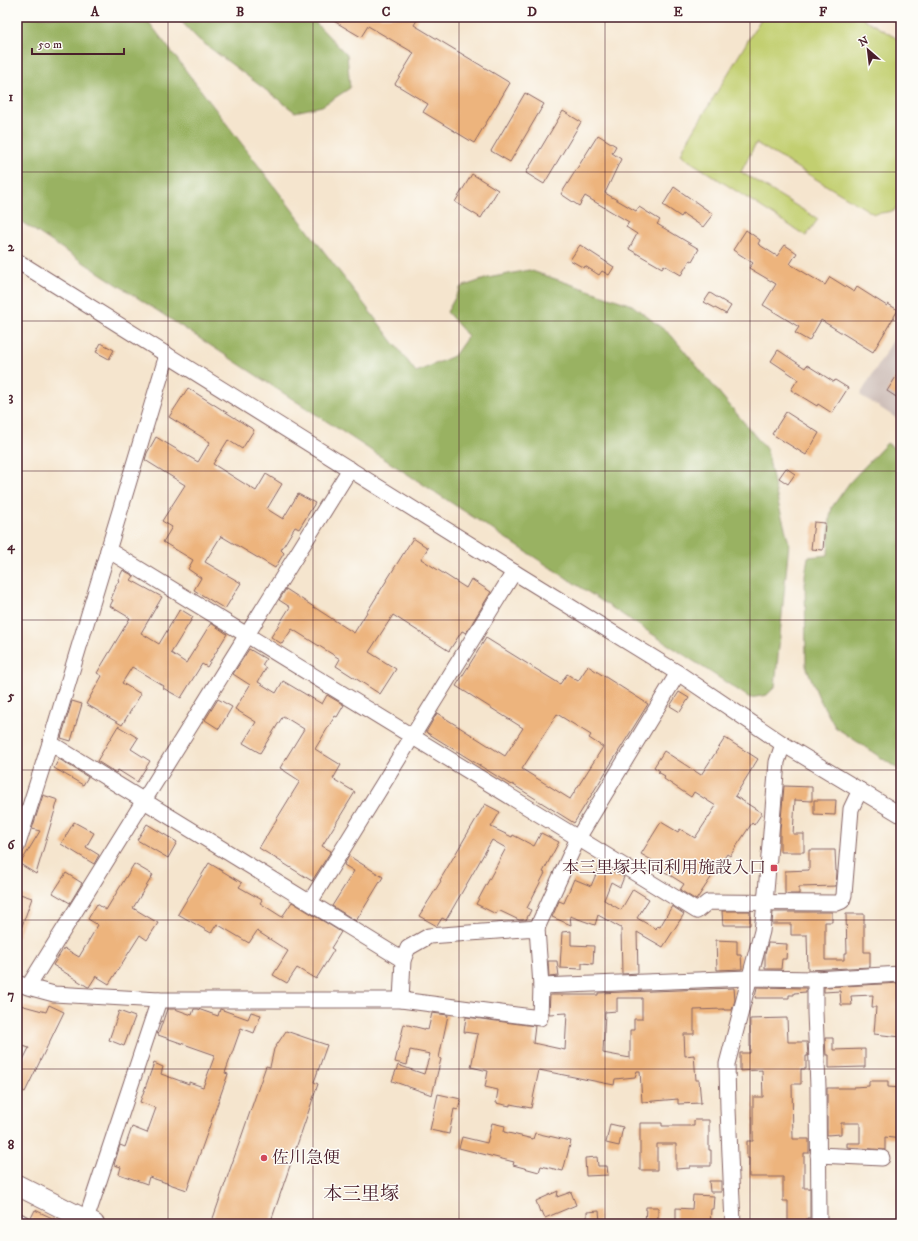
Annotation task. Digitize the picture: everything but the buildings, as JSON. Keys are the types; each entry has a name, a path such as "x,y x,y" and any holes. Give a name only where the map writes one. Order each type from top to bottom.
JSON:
{"main road":[{"path":"17,1185 90,1222"}],"street":[{"path":"17,261 678,673 782,744 901,815"},
{"path":"17,847 50,743 167,355"},
{"path":"350,469 144,801 23,985 54,994 159,1000 401,1000 540,1018 541,986 537,928 578,838 678,673"},
{"path":"108,550 697,911 708,902 837,903 842,901 844,895 851,809 860,790"},
{"path":"310,902 514,572"},
{"path":"50,743 403,960"},
{"path":"733,1224 727,1064 749,978 761,939 766,903 777,762 782,744"},
{"path":"401,1000 403,960 408,948 429,936 537,928"},
{"path":"541,986 749,978 815,979 901,974"},
{"path":"815,979 819,1224"},
{"path":"90,1222 159,1000"},
{"path":"818,1156 882,1158"},
{"path":"17,1220 24,1224"}],"shaded area":[{"path":"901,327 901,421 860,395"}],"green space":[{"path":"17,17 145,17 416,372 454,356 468,336 447,312 461,287 488,278 529,270 632,305 671,335 767,450 778,502 789,543 775,687 767,695 750,698 17,219"},
{"path":"177,17 310,17 347,55 350,88 322,106 295,112 198,39"},
{"path":"762,17 861,17 901,41 901,199 894,211 874,214 756,143 741,172 818,219 806,236 681,154"},
{"path":"887,443 901,453 901,771 835,727 819,698 806,666 805,575 808,557 828,555 832,507 850,482"}],"place":[{"name":"本三里塚共同利用施設入口","path":"774,868"},
{"name":"佐川急便","path":"264,1158"}],"district":[{"name":"本三里塚","path":"361,1194"}]}
